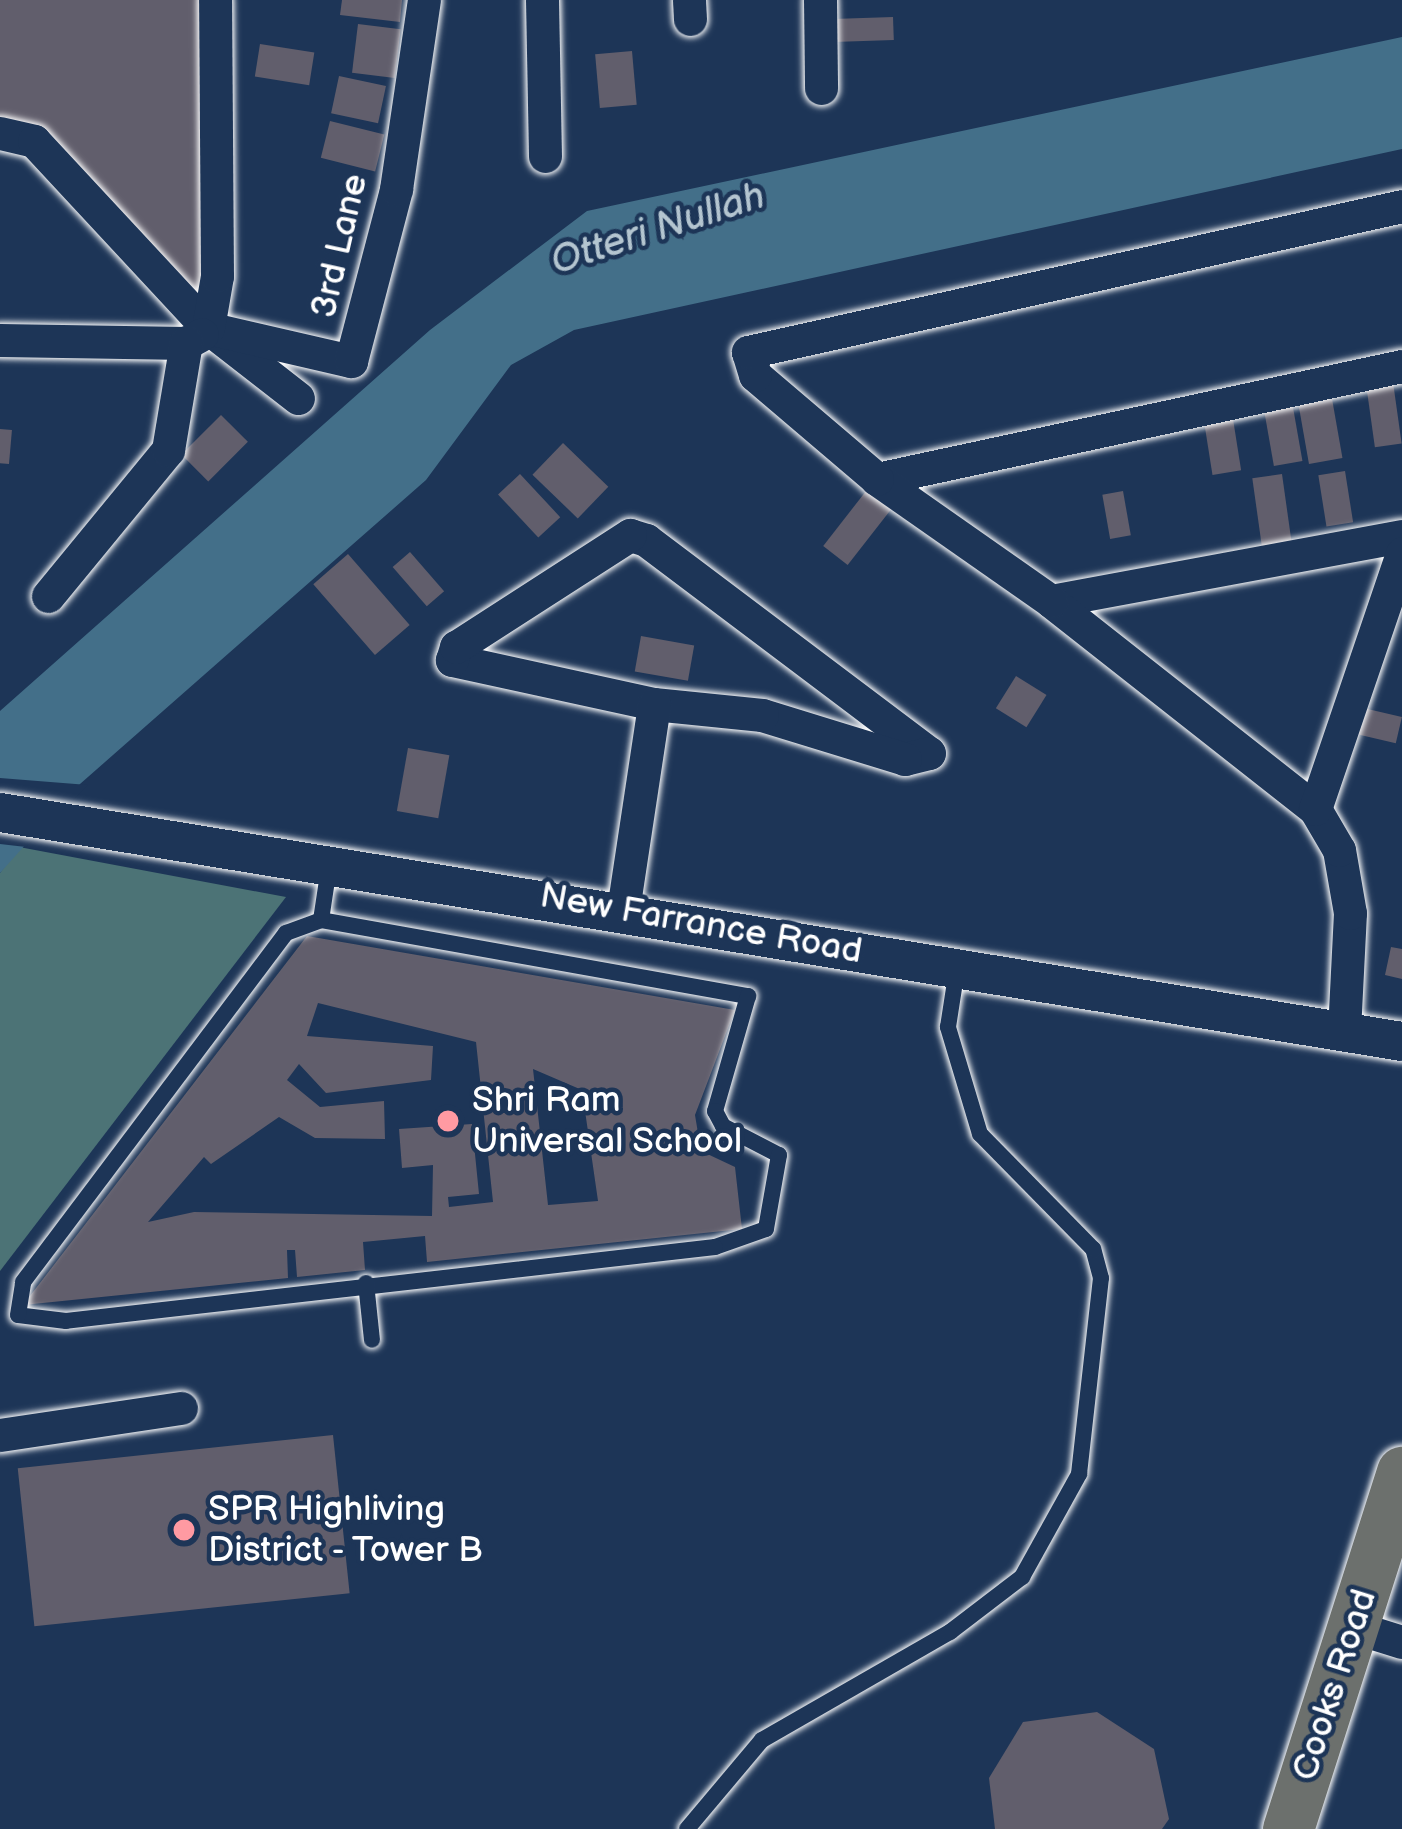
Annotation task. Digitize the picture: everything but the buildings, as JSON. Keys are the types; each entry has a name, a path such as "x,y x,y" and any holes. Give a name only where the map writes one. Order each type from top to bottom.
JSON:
{"main road":[{"name":"Cooks Road","path":"1288,1829 1378,1634 1398,1498"}],"street":[{"path":"48,596 168,450 217,276 215,0"},
{"name":"3rd Lane","path":"197,336 351,361 392,209 424,0"},
{"path":"542,0 545,156"},
{"path":"820,0 821,88"},
{"path":"0,133 34,141 197,336 298,398"},
{"path":"1344,1031 1350,913 1339,850 1315,809 1052,601 877,478 755,375 748,352 756,344 1402,206"},
{"path":"0,340 197,336"},
{"path":"877,478 1402,366"},
{"path":"630,536 929,749 905,759 762,715 654,704 458,667 452,654 630,536"},
{"path":"1052,601 1402,536"},
{"path":"1315,809 1402,553"},
{"path":"623,910 654,704"},
{"name":"New Farrance Road","path":"0,812 623,910 1402,1041"},
{"path":"0,1435 181,1408"}],"lane":[{"path":"321,920 329,862"},
{"path":"321,920 741,992 750,1012 716,1119 772,1148 782,1170 766,1229 741,1244 366,1283 66,1321 28,1319 12,1308 286,933 321,920"},
{"path":"687,1829 762,1740 950,1633 1022,1577 1079,1474 1101,1278 1093,1249 980,1134 948,1027 957,967"},
{"path":"366,1283 372,1340"}],"green space":[{"path":"19,847 286,897 0,1271 0,873"}],"water":[{"name":"Otteri Nullah","path":"1402,37 1402,149 574,330 511,365 426,480 80,784 0,873 0,711 430,330 587,211"}],"pier":[{"path":"0,778 88,785 26,847 0,844"}],"place":[{"name":"Shri Ram Universal School","path":"448,1121"},
{"name":"SPR Highliving District - Tower B","path":"184,1530"}]}
